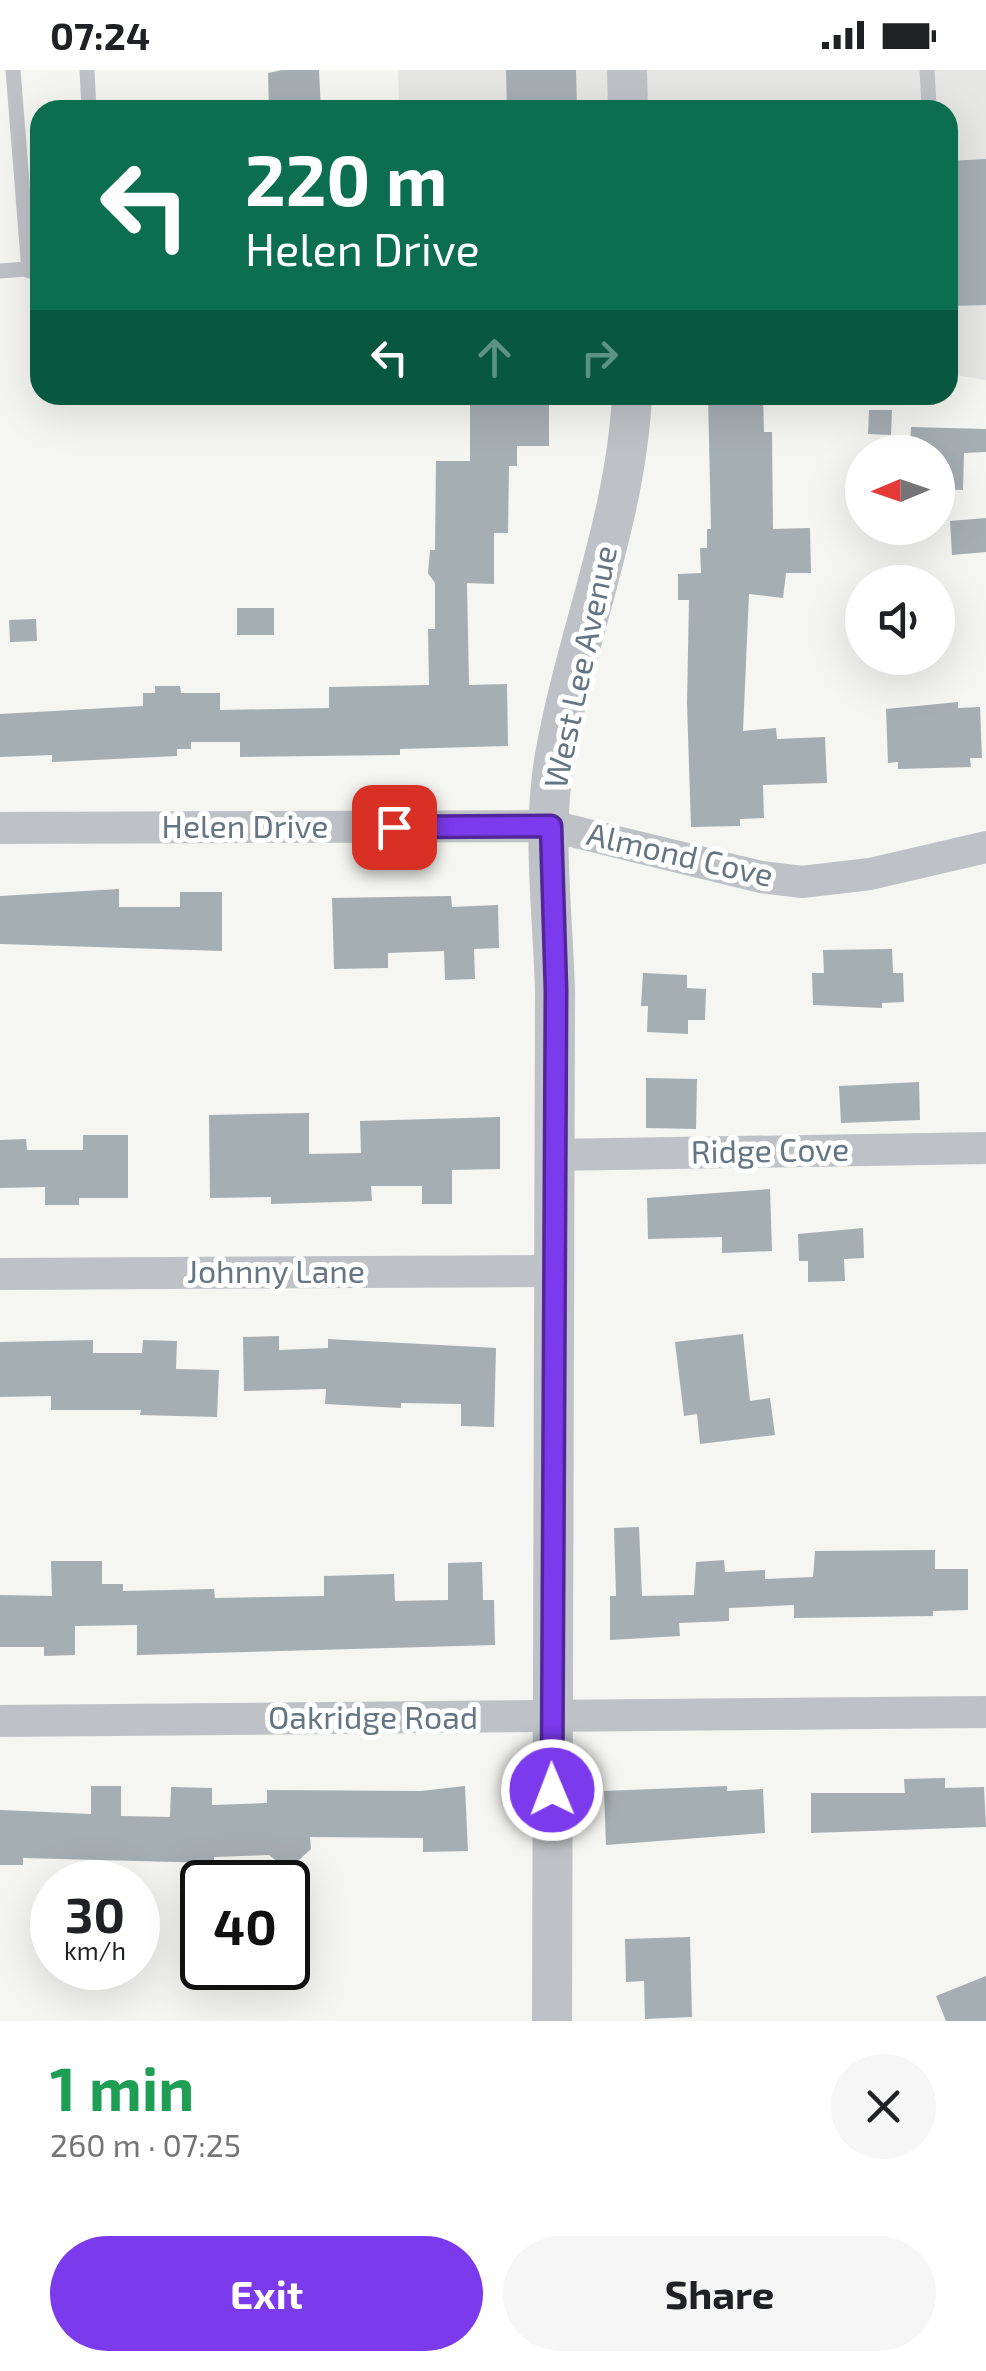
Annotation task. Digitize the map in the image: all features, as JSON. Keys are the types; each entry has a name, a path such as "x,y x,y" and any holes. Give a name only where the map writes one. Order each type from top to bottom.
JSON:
{"street":[{"path":"627,70 628,100"},
{"name":"West Lee Avenue","path":"552,2021 554,762 623,477 631,405"},
{"name":"Helen Drive","path":"0,828 551,826"},
{"name":"Almond Cove","path":"551,826 760,877 802,882 870,874 986,848"},
{"name":"Ridge Cove","path":"554,1155 986,1148"},
{"name":"Johnny Lane","path":"0,1274 552,1271"},
{"name":"Oakridge Road","path":"0,1720 986,1712"}],"lane":[{"path":"13,70 30,231"},
{"path":"87,70 88,100"},
{"path":"927,70 929,100"},
{"path":"0,272 30,269"}],"shaded area":[{"path":"398,70 986,70 986,380 958,376 958,100 399,100"}],"building":[{"path":"319,70 320,100 269,100 268,73"},
{"path":"506,70 576,70 577,100 507,100"},
{"path":"986,159 986,305 958,306 958,160"},
{"path":"470,405 549,405 549,446 517,446 517,466 509,466 508,533 494,533 494,584 467,583 469,685 507,684 508,746 400,749 400,755 240,757 240,742 191,742 191,749 177,749 177,756 52,762 52,755 0,757 0,714 143,706 143,693 155,693 155,686 180,686 181,693 220,693 220,710 329,708 329,687 429,685 428,629 435,629 435,583 428,573 430,550 435,550 436,461 470,461"},
{"path":"708,405 763,405 764,432 772,432 773,529 810,528 811,573 786,573 783,598 749,594 743,731 776,728 777,739 825,737 827,783 763,785 764,818 740,819 740,826 691,827 689,600 678,600 678,574 701,573 700,548 707,548 707,529 711,529"},
{"path":"869,410 892,410 891,435 868,434"},
{"path":"911,427 986,429 986,452 964,453 963,490 955,490 955,435 911,435"},
{"path":"986,518 986,552 952,555 955,521"},
{"path":"237,608 274,608 274,635 237,635"},
{"path":"36,619 37,641 10,642 9,620"},
{"path":"958,702 958,708 980,707 982,758 970,758 971,767 898,769 898,762 888,763 886,709"},
{"path":"119,889 119,907 180,907 180,892 222,892 222,951 0,944 0,896"},
{"path":"451,896 452,907 498,905 499,948 474,949 475,979 445,980 444,951 388,953 388,968 334,969 332,898"},
{"path":"892,949 893,973 903,973 904,1002 882,1003 882,1008 813,1005 812,973 824,973 823,950"},
{"path":"643,973 687,975 687,988 706,989 705,1020 688,1020 688,1034 647,1032 648,1006 641,1006"},
{"path":"646,1078 697,1079 696,1129 646,1128"},
{"path":"919,1082 920,1120 841,1123 839,1086"},
{"path":"309,1113 309,1154 361,1153 360,1121 500,1117 500,1169 452,1170 452,1204 422,1204 422,1186 371,1186 372,1201 271,1204 271,1197 210,1198 209,1115"},
{"path":"83,1135 128,1135 128,1198 79,1198 79,1205 45,1205 45,1187 0,1188 0,1140 26,1139 27,1150 83,1150"},
{"path":"770,1189 772,1251 722,1253 722,1237 648,1239 647,1198"},
{"path":"863,1228 864,1258 844,1259 845,1281 808,1282 808,1261 799,1261 798,1234"},
{"path":"743,1334 750,1401 770,1398 775,1435 700,1444 697,1414 684,1416 675,1342"},
{"path":"279,1336 279,1350 328,1348 328,1339 496,1348 494,1427 461,1426 461,1404 401,1403 401,1408 325,1404 326,1389 244,1391 243,1337"},
{"path":"93,1340 93,1353 142,1353 143,1340 177,1341 176,1369 219,1370 217,1417 140,1415 141,1410 51,1410 51,1396 0,1397 0,1342"},
{"path":"639,1527 642,1596 694,1595 696,1562 724,1560 725,1572 765,1570 765,1579 813,1577 815,1551 935,1550 935,1569 968,1569 968,1610 933,1611 933,1616 794,1618 794,1605 729,1608 729,1621 679,1623 680,1636 610,1640 610,1596 616,1596 614,1528"},
{"path":"51,1561 102,1561 102,1584 123,1584 123,1591 214,1589 215,1598 324,1596 324,1576 394,1574 395,1601 448,1600 448,1563 482,1562 483,1600 494,1600 495,1645 137,1655 137,1625 75,1626 75,1655 44,1656 44,1647 0,1647 0,1595 52,1596"},
{"path":"945,1778 945,1788 984,1787 986,1827 811,1833 811,1793 905,1793 904,1779"},
{"path":"91,1786 121,1786 121,1816 170,1817 171,1787 212,1788 212,1805 267,1803 267,1790 421,1791 465,1786 468,1851 423,1852 423,1838 310,1837 311,1849 299,1860 275,1860 269,1855 180,1862 23,1858 23,1865 0,1865 0,1810 91,1814"},
{"path":"727,1786 727,1791 763,1789 765,1833 606,1845 604,1791"},
{"path":"690,1937 692,2017 645,2019 644,1981 626,1982 625,1939"},
{"path":"986,1976 986,2021 946,2021 936,1996"}],"route":[{"path":"394,827 551,826 556,990 552,1790"}]}
